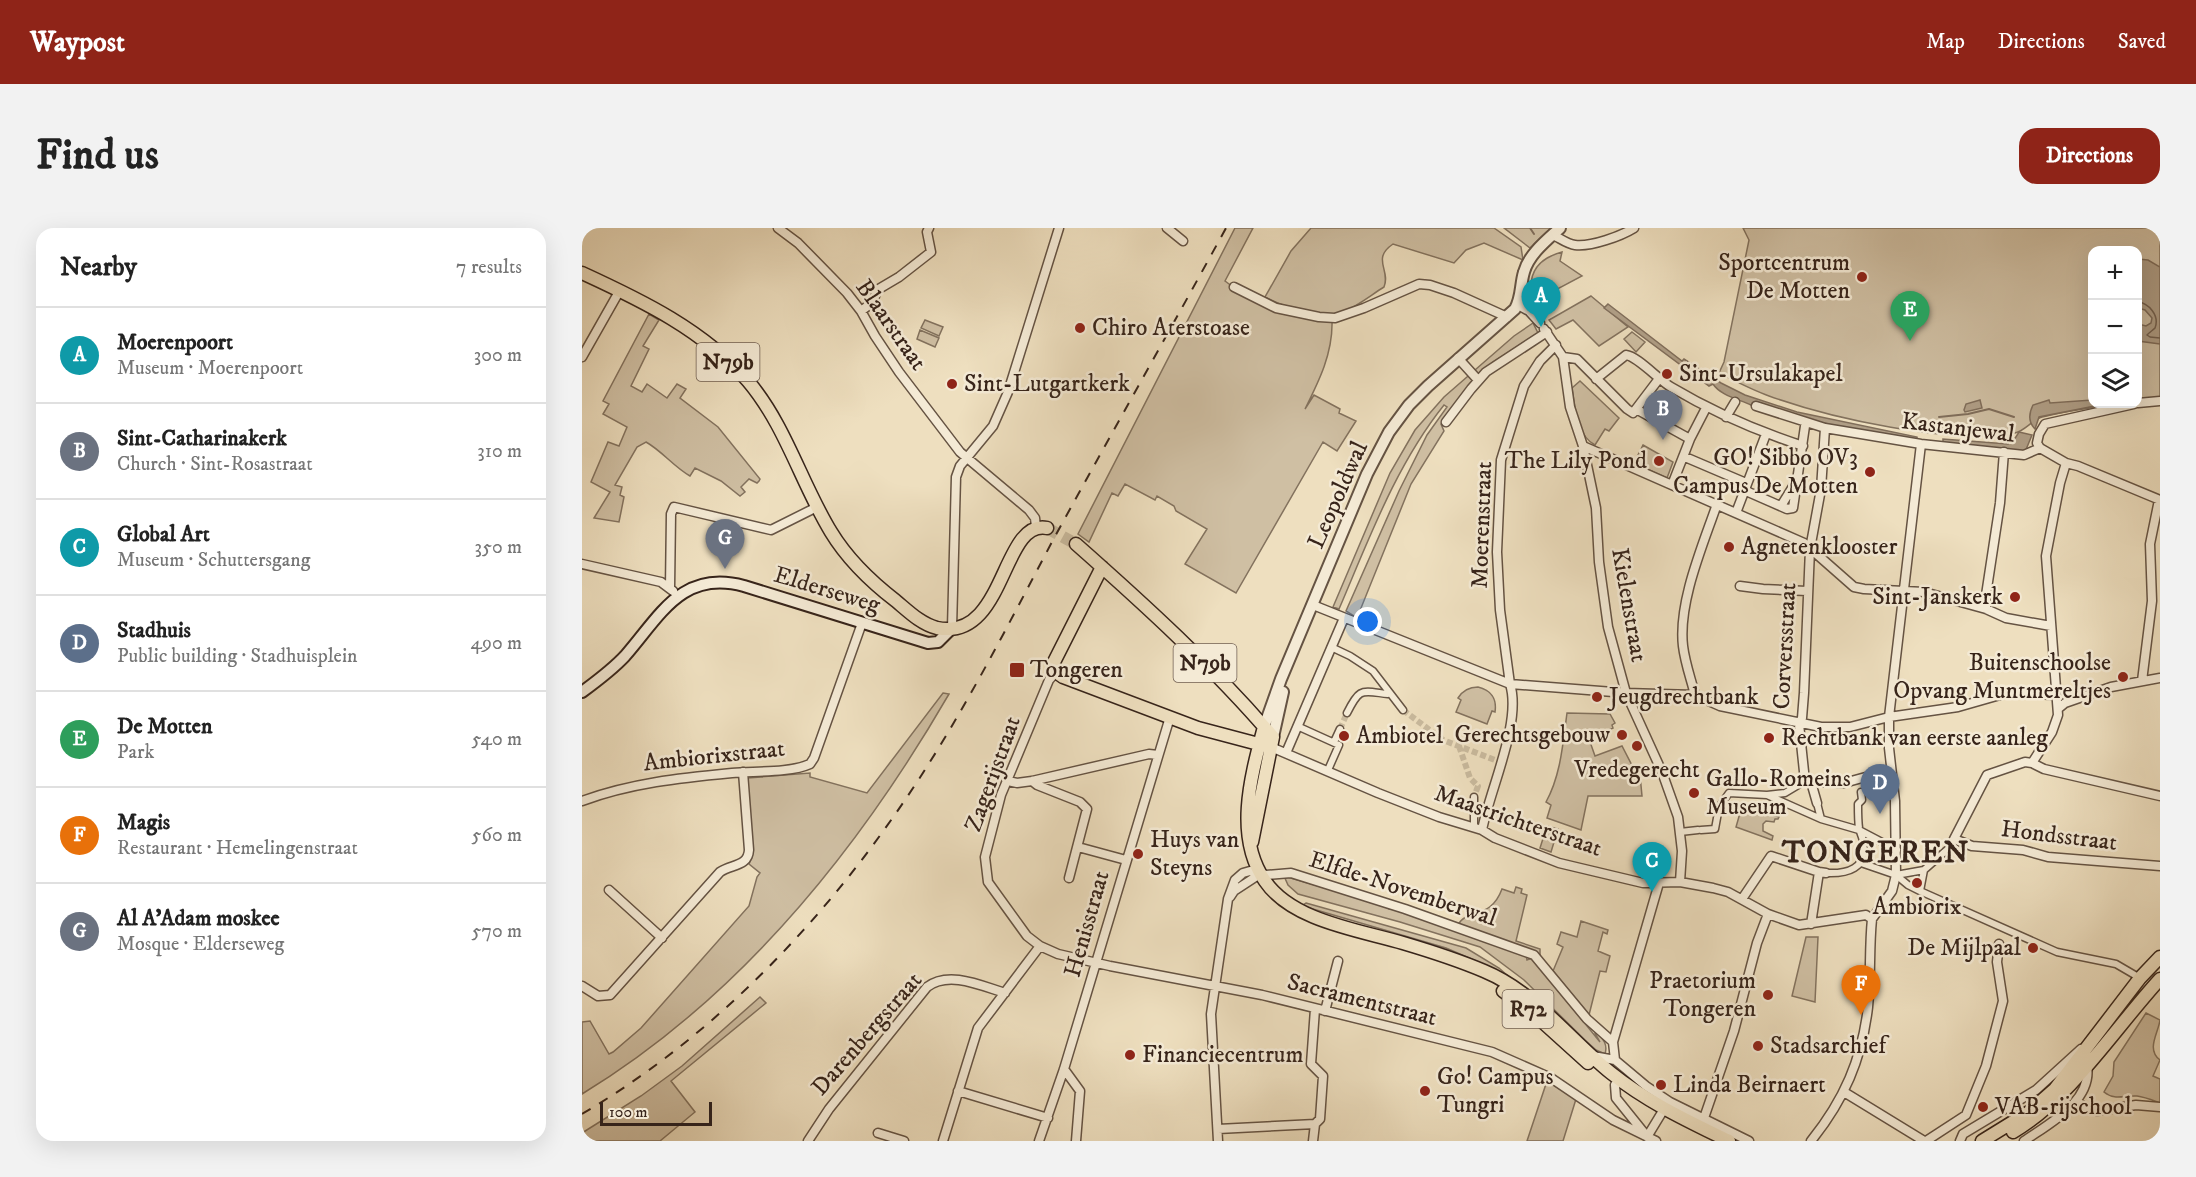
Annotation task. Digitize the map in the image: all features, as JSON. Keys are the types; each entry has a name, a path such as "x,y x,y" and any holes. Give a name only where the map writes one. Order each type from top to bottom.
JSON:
{"main road":[{"name":"N79b","path":"582,273 659,310 716,350 746,379 778,424 818,507 844,552 876,585 924,622 941,629 952,628"},
{"path":"952,628 966,625 981,614 1018,547 1030,531 1042,528"},
{"name":"N79b","path":"1076,544 1147,606 1253,713 1267,739"},
{"path":"1102,567 1053,664 1056,672 1063,677 1232,738 1267,739 1251,849"},
{"path":"1232,738 1250,754 1251,780"},
{"name":"R72","path":"1260,874 1251,849 1247,827 1251,780 1267,739"},
{"name":"Elfde-Novemberwal","path":"1260,874 1281,899 1293,908 1313,917 1419,948 1486,971 1532,1001 1593,1056"},
{"path":"1982,1141 2014,1123 2045,1099 2140,978 2160,957"},
{"name":"Elfde-Novemberwal","path":"1465,965 1536,1016 1615,1085"},
{"path":"1997,1141 2053,1103 2158,984 2140,978"},
{"name":"R72","path":"1593,1056 1663,1112 1729,1141"},
{"name":"R72","path":"1615,1085 1711,1141"}],"street":[{"name":"Blaarstraat","path":"778,228 798,243 830,274 861,311 875,336 910,386 960,452 1029,510 1042,528"},
{"path":"861,311 873,302 877,290 899,277 931,252 927,232 930,228"},
{"path":"952,628 956,477 960,466 993,426 1008,392 1059,228"},
{"path":"1167,228 1183,241"},
{"path":"1518,305 1527,263 1557,231 1570,244 1576,245 1625,234 1634,228"},
{"path":"1234,287 1276,308 1319,318 1335,318 1419,284 1430,285 1454,293 1507,317"},
{"path":"582,357 620,290"},
{"name":"Leopoldwal","path":"1267,739 1271,706 1367,474 1385,439 1414,400 1518,305"},
{"name":"Kielenstraat","path":"1518,305 1529,311 1563,357 1570,407 1583,446 1596,508 1599,562 1608,627 1626,693 1673,800 1680,832 1680,882"},
{"path":"1446,422 1478,380 1543,328"},
{"name":"Moerenstraat","path":"1478,829 1507,742 1513,694 1500,610 1497,552 1501,460 1524,386 1540,361 1556,345"},
{"path":"1596,379 1626,355 1633,356 1658,380 1706,408 1766,434 1803,446"},
{"path":"1563,357 1577,359 1633,413 1658,380"},
{"path":"1458,358 1478,380"},
{"name":"Kastanjewal","path":"2142,402 2160,401"},
{"path":"1726,417 1735,402"},
{"name":"Kastanjewal","path":"1756,406 1825,428 1921,444 2024,455 2040,448 2037,443 2039,434 2046,424 2115,408"},
{"path":"1672,485 1690,439 1706,408"},
{"path":"1636,409 1690,439"},
{"path":"1685,456 1787,509 1793,508 1805,426"},
{"name":"Corversstraat","path":"1817,803 1808,782 1799,724 1802,718 1804,693 1810,549 1821,489 1825,428"},
{"path":"1736,513 1766,434"},
{"path":"1811,1141 1844,1092 1856,1063 1868,1009 1872,919 1892,891 1896,875 1895,801 1889,717 1921,444"},
{"path":"1583,446 1804,543 1854,586 1864,589 1924,592 1986,609 2006,618 2051,626"},
{"path":"2040,448 2066,463 2159,500 2150,544 2152,602 2142,681"},
{"path":"1986,609 1986,595 2000,503 2004,452"},
{"path":"2032,763 2052,732 2059,708 2056,695 2046,556 2066,463"},
{"path":"1695,695 1683,646 1683,628 1694,569 1717,504"},
{"path":"673,592 671,514 674,507 771,530 818,507"},
{"path":"2150,544 2160,543"},
{"path":"582,564 661,582 673,592"},
{"name":"Elderseweg","path":"582,692 609,672 623,657 673,592 700,584 725,582 933,644 952,628"},
{"path":"1740,586 1807,591"},
{"path":"1313,605 1510,684 1626,693 1695,695 1720,706 1799,724 1839,728 1889,717 1958,707 2007,693 2056,695"},
{"path":"1286,753 1344,618"},
{"name":"Ambiorixstraat","path":"582,801 635,784 807,765 812,761 862,623"},
{"path":"1331,647 1373,671 1403,710"},
{"name":"Leopoldwal","path":"1267,739 1287,668"},
{"name":"Zagerijstraat","path":"1040,946 1017,925 988,882 985,857 1008,781 1049,680 1056,672"},
{"path":"2059,708 2065,703 2102,690 2160,678"},
{"path":"1347,713 1357,694 1361,692 1389,693"},
{"path":"1253,713 1260,714 1271,706"},
{"name":"Henisstraat","path":"1039,1141 1065,1070 1170,717"},
{"path":"1297,726 1339,744 1328,770"},
{"path":"1334,742 1340,729"},
{"name":"Maastrichterstraat","path":"1267,739 1286,753 1328,770 1338,777 1478,829 1559,863 1633,881 1680,882 1721,890 1768,914 1799,925 1866,915 1872,919"},
{"path":"1008,781 1017,783 1032,781 1149,754 1158,755"},
{"path":"1896,875 1924,870 1948,849 1987,775 2025,762 2044,770 2160,796"},
{"path":"1680,832 1715,829 1719,807 1729,793 1767,795 1785,793 1808,782 1844,783 1891,770"},
{"path":"582,986 598,996 610,995 720,872 726,867 741,864 747,859 749,850 743,772"},
{"path":"1032,781 1080,802 1087,809 1069,878"},
{"path":"1742,899 1771,856 1823,873 1854,870 1861,863 1864,846 1859,830 1858,804 1862,800 1861,792"},
{"path":"1767,795 1821,819 1859,830 1897,850"},
{"path":"1478,829 1475,799 1487,806"},
{"path":"1817,803 1821,819"},
{"name":"Hondsstraat","path":"1954,839 1972,846 2023,850 2048,857 2160,866"},
{"path":"1078,847 1126,860"},
{"path":"1861,863 1896,875 1920,891 2057,952 2116,964 2140,978"},
{"path":"1920,891 1924,870"},
{"path":"1218,1141 1211,1014 1228,899 1235,880 1243,873 1250,871 1260,874"},
{"name":"Elfde-Novemberwal","path":"1260,874 1266,876 1291,873 1405,909 1534,955 1587,1019 1613,1042"},
{"path":"1811,924 1823,873"},
{"path":"1615,1060 1613,1042 1659,883"},
{"path":"609,890 662,938"},
{"path":"1704,1118 1734,1030 1757,943 1768,914"},
{"path":"1844,1092 1925,1141 1966,1115 1986,1066 2001,1012 2002,1001 1997,962 1999,945 2005,929"},
{"path":"943,1141 978,1028 1040,946"},
{"name":"Sacramentstraat","path":"1040,946 1058,954 1096,963 1216,986 1492,1052 1551,1078 1613,1120 1656,1141"},
{"path":"1325,1011 1338,961"},
{"name":"Darenbergstraat","path":"808,1141 828,1109 927,987 936,980 958,980 1005,993"},
{"path":"1313,1141 1315,1124 1320,1119 1323,1076 1311,1064 1315,1009"},
{"path":"1960,1141 1963,1134 2036,1090 2079,1049 2087,1048"},
{"path":"1593,1056 1615,1060 1646,1086 1670,1102 1749,1141"},
{"path":"2024,1141 2077,1101 2085,1086 2088,1075 2087,1065"},
{"path":"1065,1070 1080,1091 1076,1141"},
{"path":"1615,1085 1616,1098 1647,1137 1663,1112"},
{"path":"958,1091 1048,1118"},
{"path":"2077,1101 2084,1107 2097,1111 2136,1105 2160,1107"},
{"path":"1218,1129 1315,1124"},
{"path":"878,1132 904,1141"}],"shaded area":[{"path":"1235,228 1253,228 1225,281 1250,297 1276,308 1332,321 1328,356 1305,409 1314,395 1340,409 1339,413 1356,421 1337,451 1323,442 1236,593 1185,564 1207,529 1176,511 1174,506 1157,496 1155,500 1125,484 1118,496 1112,493 1089,542 1078,534"},
{"path":"1311,228 1494,228 1521,247 1523,260 1484,243 1466,250 1454,263 1393,244 1383,255 1384,287 1343,312 1315,313 1282,305 1265,297 1291,251"},
{"path":"1504,228 1551,228 1530,248"},
{"path":"1743,228 2160,228 2160,398 2142,399 2142,246 2088,246 2088,408 2042,417 2015,433 1988,436 1957,435 1857,421 1763,394 1719,373 1724,362 1749,240"},
{"path":"1562,252 1560,261 1582,276 1533,302 1531,284 1535,270 1546,259"},
{"path":"1591,296 1628,327 1599,346 1573,320 1556,329 1549,320"},
{"path":"649,314 659,320 643,346 649,349 631,386 642,392 647,384 667,398 677,384 686,389 680,398 718,427 760,479 757,483 749,479 741,487 745,492 740,496 721,481 695,468 690,476 646,442 637,447 615,485 622,487 620,495 624,497 619,522 594,518 610,492 591,482 608,442 619,446 627,427 603,414 609,404 603,401"},
{"path":"925,320 943,327 939,336 921,328"},
{"path":"1533,323 1538,333 1493,362 1473,380 1441,424 1444,431 1411,484 1357,618 1346,611 1399,491 1427,435 1447,407 1444,405 1427,428 1385,503 1339,609 1333,607 1390,473 1415,430 1444,397 1514,336"},
{"path":"920,330 939,338 935,347 917,339"},
{"path":"1632,332 1645,342 1636,352 1624,339"},
{"path":"1580,381 1619,418 1609,431 1605,429 1595,445 1584,435 1576,412 1572,388"},
{"path":"1643,445 1673,462 1667,478 1634,463"},
{"path":"1478,687 1490,693 1495,703 1495,712 1492,711 1487,724 1456,712 1461,700 1458,698 1462,693 1469,688"},
{"path":"943,693 949,694 914,752 834,865 790,917 743,967 692,1014 639,1056 582,1094 582,1022 590,1021 609,1054 613,1052 641,1028 749,906 760,873 749,864 752,857 748,778 810,773 810,777 867,793"},
{"path":"1567,713 1610,714 1615,723 1612,725 1613,728 1589,739 1595,756 1622,746 1637,775 1640,775 1642,796 1588,796 1581,830 1547,818 1551,805 1546,802 1558,770"},
{"path":"1742,806 1779,817 1774,822 1766,821 1763,824 1763,831 1773,836 1772,840 1736,827"},
{"path":"1547,826 1558,829 1551,852 1540,848"},
{"path":"1284,876 1387,906 1389,909 1394,908 1526,955 1527,960 1532,958 1600,1042 1595,1033 1597,1032 1601,1037 1605,1044 1605,1054 1596,1050 1585,1040 1524,980 1480,947 1298,894 1288,885"},
{"path":"1516,887 1522,889 1521,893 1527,895 1516,941 1540,949 1540,956 1457,926 1467,916 1491,905 1502,889 1514,893"},
{"path":"1306,903 1466,948 1499,968 1526,992 1476,961 1446,948 1306,907 1303,905"},
{"path":"1581,921 1608,930 1607,934 1603,932 1598,951 1610,956 1606,972 1600,971 1589,1015 1553,971 1563,947 1557,944 1561,932 1577,937"},
{"path":"1806,937 1818,937 1815,1002 1792,996"},
{"path":"760,997 766,1003 671,1081 695,1112 660,1141 582,1141 582,1133 641,1096 682,1066"},
{"path":"2146,1013 2160,1020 2153,1046 2160,1060 2153,1076 2160,1079 2160,1103 2137,1096 2120,1097 2104,1092 2113,1076 2114,1062"},
{"path":"1547,1081 1576,1099 1563,1141 1527,1141"}],"water":[{"path":"2142,259 2160,267 2160,344 2142,342 2142,325 2146,326 2151,323 2152,318 2142,309"},
{"path":"1608,304 1682,361 1684,359 1721,383 1745,395 1797,412 1917,437 1917,442 1835,426 1756,403 1751,405 1730,396 1713,384 1709,386 1604,308"},
{"path":"1980,400 1982,408 1965,412 1966,404"},
{"path":"2049,400 2050,403 2088,400 2088,407 2039,417 2035,429 2030,417 2033,405"},
{"path":"2019,432 2032,435 2025,452 1943,444 1943,439 2008,444"}],"waterway":[{"path":"1530,228 1534,234"},
{"path":"1939,417 1989,409 2014,417"}],"tunnel":[{"path":"1047,528 1076,544"},
{"path":"1403,710 1443,740 1500,762"},
{"path":"1340,729 1347,713"},
{"path":"1459,746 1470,778 1478,786 1474,797"}],"railway":[{"path":"582,1114 677,1049 720,1013 802,932 874,844 907,797 965,703 1226,228"}],"place":[{"name":"Sportcentrum De Motten","path":"1862,277"},
{"name":"Moerenpoort","path":"1541,327"},
{"name":"Chiro Aterstoase","path":"1080,328"},
{"name":"De Motten","path":"1910,341"},
{"name":"Sint-Ursulakapel","path":"1667,374"},
{"name":"Sint-Lutgartkerk","path":"952,384"},
{"name":"Sint-Catharinakerk","path":"1663,440"},
{"name":"The Lily Pond","path":"1659,461"},
{"name":"GO! Sibbo OV3 Campus De Motten","path":"1870,472"},
{"name":"Agnetenklooster","path":"1729,547"},
{"name":"Al A’Adam moskee","path":"725,569"},
{"name":"Sint-Janskerk","path":"2015,597"},
{"name":"Tongeren","path":"1017,670"},
{"name":"Buitenschoolse Opvang Muntmereltjes","path":"2123,677"},
{"name":"Jeugdrechtbank","path":"1597,697"},
{"name":"Gerechtsgebouw","path":"1622,735"},
{"name":"Ambiotel","path":"1344,736"},
{"name":"Rechtbank van eerste aanleg","path":"1769,738"},
{"name":"Vredegerecht","path":"1637,746"},
{"name":"Gallo-Romeins Museum","path":"1694,793"},
{"name":"Stadhuis","path":"1880,814"},
{"name":"Huys van Steyns","path":"1138,854"},
{"name":"Ambiorix","path":"1917,883"},
{"name":"Global Art","path":"1652,892"},
{"name":"De Mijlpaal","path":"2033,948"},
{"name":"Praetorium Tongeren","path":"1768,995"},
{"name":"Magis","path":"1861,1015"},
{"name":"Stadsarchief","path":"1758,1046"},
{"name":"Financiecentrum","path":"1130,1055"},
{"name":"Linda Beirnaert","path":"1661,1085"},
{"name":"Go! Campus Tungri","path":"1425,1091"},
{"name":"VAB-rijschool","path":"1983,1107"}],"district":[{"name":"TONGEREN","path":"1876,853"}]}
